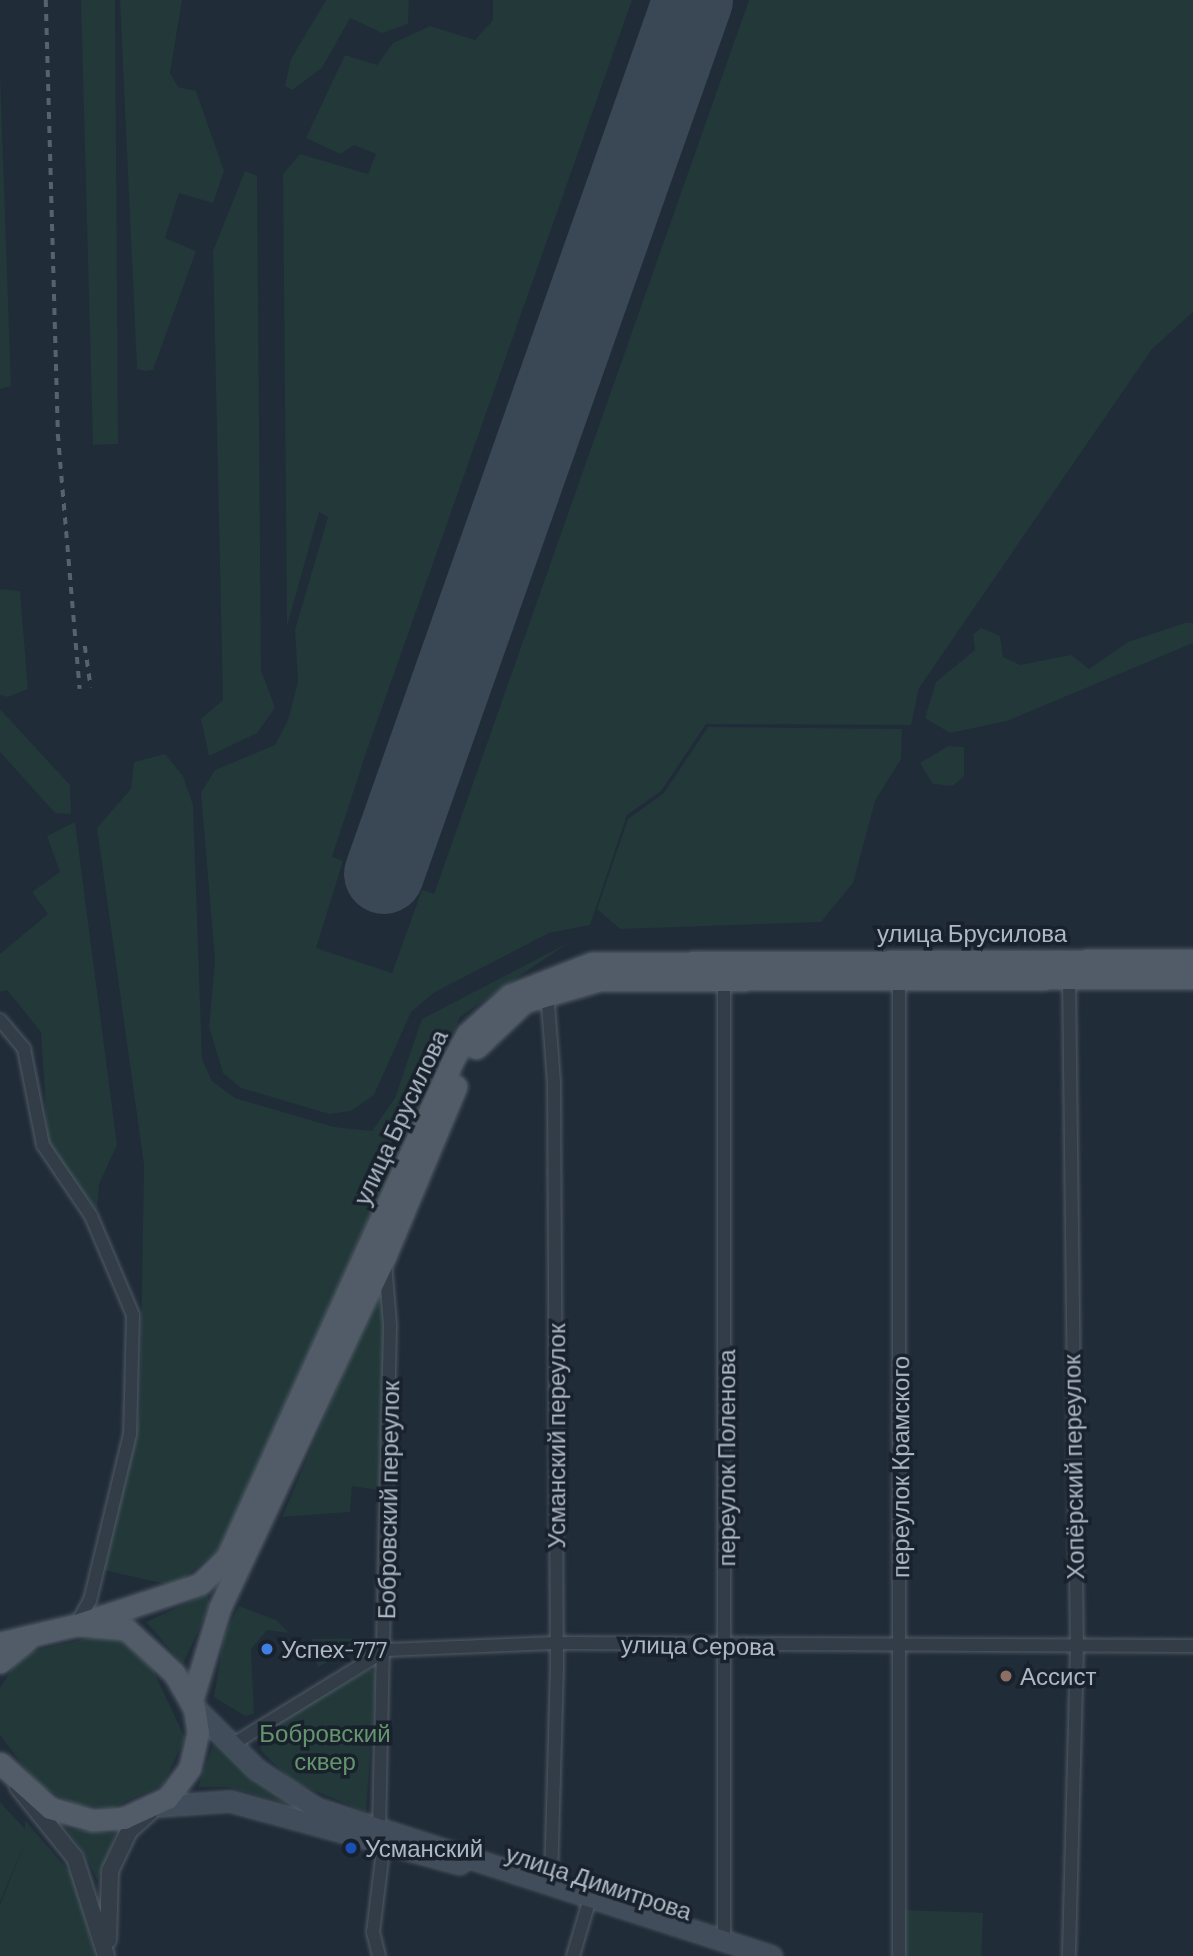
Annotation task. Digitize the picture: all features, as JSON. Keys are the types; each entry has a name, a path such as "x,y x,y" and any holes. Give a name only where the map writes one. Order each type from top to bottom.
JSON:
{"main road":[{"name":"улица Брусилова","path":"76,1625 200,1584 227,1557 452,1062 474,1027 510,995 592,963 1193,960"},
{"name":"улица Брусилова","path":"192,1705 220,1607 385,1256 466,1062 491,1028 547,991 599,980 724,977 1193,978"},
{"name":"улица Димитрова","path":"0,1662 35,1636 76,1625 116,1625 139,1636 166,1663 192,1705 230,1746 287,1794 382,1836 736,1956"},
{"path":"0,1643 35,1636"},
{"path":"156,1808 194,1759 192,1705"},
{"name":"улица Димитрова","path":"3,1768 41,1804 78,1817 114,1820 156,1808 230,1801 382,1836"},
{"path":"382,1836 551,1881 772,1956"}],"street":[{"name":"переулок Поленова","path":"724,977 724,1939"},
{"name":"переулок Крамского","path":"899,977 899,1956"},
{"name":"Хопёрский переулок","path":"1069,977 1077,1647 1069,1956"},
{"name":"Усманский переулок","path":"547,991 554,1083 555,1643 551,1881"},
{"path":"0,1020 24,1049 48,1156 91,1216 132,1315 130,1434 90,1600 76,1625"},
{"name":"Бобровский переулок","path":"379,1956 373,1932 382,1836 386,1650 390,1325 385,1256"},
{"name":"улица Серова","path":"230,1746 386,1650 555,1643 726,1647 1193,1646"},
{"path":"3,1768 75,1858 108,1956"},
{"path":"108,1956 110,1871 129,1830 156,1808"},
{"path":"573,1956 588,1905"}],"green space":[{"path":"81,0 115,0 118,444 93,445"},
{"path":"120,0 182,0 170,73 178,87 196,91 224,171 213,203 179,193 165,238 196,251 153,370 145,371 137,369"},
{"path":"326,0 409,0 408,24 382,33 350,18 322,68 292,90 285,86 291,59"},
{"path":"493,0 632,0 367,750 332,857 343,861 316,948 392,973 422,890 434,894 749,0 1193,0 1193,312 1152,349 919,688 911,725 706,724 661,791 627,815 590,925 549,933 435,992 411,1012 374,1095 351,1111 329,1114 241,1088 223,1073 209,1027 215,960 201,793 215,770 275,745 288,720 298,682 295,630 328,517 319,512 287,626 283,174 300,154 368,174 376,154 354,145 340,154 306,138 345,55 377,65 393,43 430,26 475,40 493,20"},
{"path":"0,73 11,386 0,389"},
{"path":"245,171 257,176 261,670 275,708 257,733 209,756 201,719 223,700 213,251"},
{"path":"0,589 20,591 28,689 8,697 0,695"},
{"path":"1185,623 1193,623 1193,643 1007,721 950,733 925,718 936,682 975,650 973,635 981,628 1000,636 1003,657 1020,665 1071,655 1089,669 1128,642"},
{"path":"0,709 70,785 71,814 55,813 0,752"},
{"path":"708,727 902,729 901,759 875,801 853,883 821,922 620,929 597,909 628,819 664,793"},
{"path":"948,746 964,747 964,776 953,786 933,784 920,763"},
{"path":"165,754 183,776 193,805 202,1059 212,1081 235,1098 334,1127 372,1131 395,1098 422,1019 568,943 460,1017 219,1549 174,1586 104,1570 140,1414 144,1165 97,828 131,789 134,762"},
{"path":"75,822 117,1145 99,1184 97,1210 48,1144 41,1032 7,990 0,992 0,954 48,914 32,892 60,872 47,836"},
{"path":"382,1282 391,1284 384,1491 352,1486 350,1512 282,1517"},
{"path":"207,1594 210,1605 183,1664 146,1622"},
{"path":"239,1606 276,1620 289,1633 267,1630 251,1649 254,1714 245,1716 214,1697 224,1636"},
{"path":"104,1635 119,1637 149,1661 185,1738 163,1785 111,1808 76,1805 38,1785 0,1735 0,1688 17,1661 28,1652"},
{"path":"375,1638 318,1667 312,1652 312,1639"},
{"name":"Бобровский сквер","path":"370,1669 376,1673 366,1812 293,1782 261,1751 260,1732"},
{"path":"214,1742 287,1801 287,1804 228,1787 198,1787"},
{"path":"0,1802 25,1829 25,1820 73,1876 95,1956 0,1956 0,1905 26,1840 0,1902"},
{"path":"67,1829 116,1834 97,1880 86,1856"},
{"path":"903,1910 983,1913 981,1956 901,1956"}],"runway":[{"path":"384,874 693,0"}],"railway":[{"path":"46,0 58,434 80,689"},
{"path":"85,646 91,688"}],"place":[{"name":"Успех-777","path":"267,1649"},
{"name":"Ассист","path":"1006,1676"},
{"name":"Усманский","path":"351,1848"}]}
